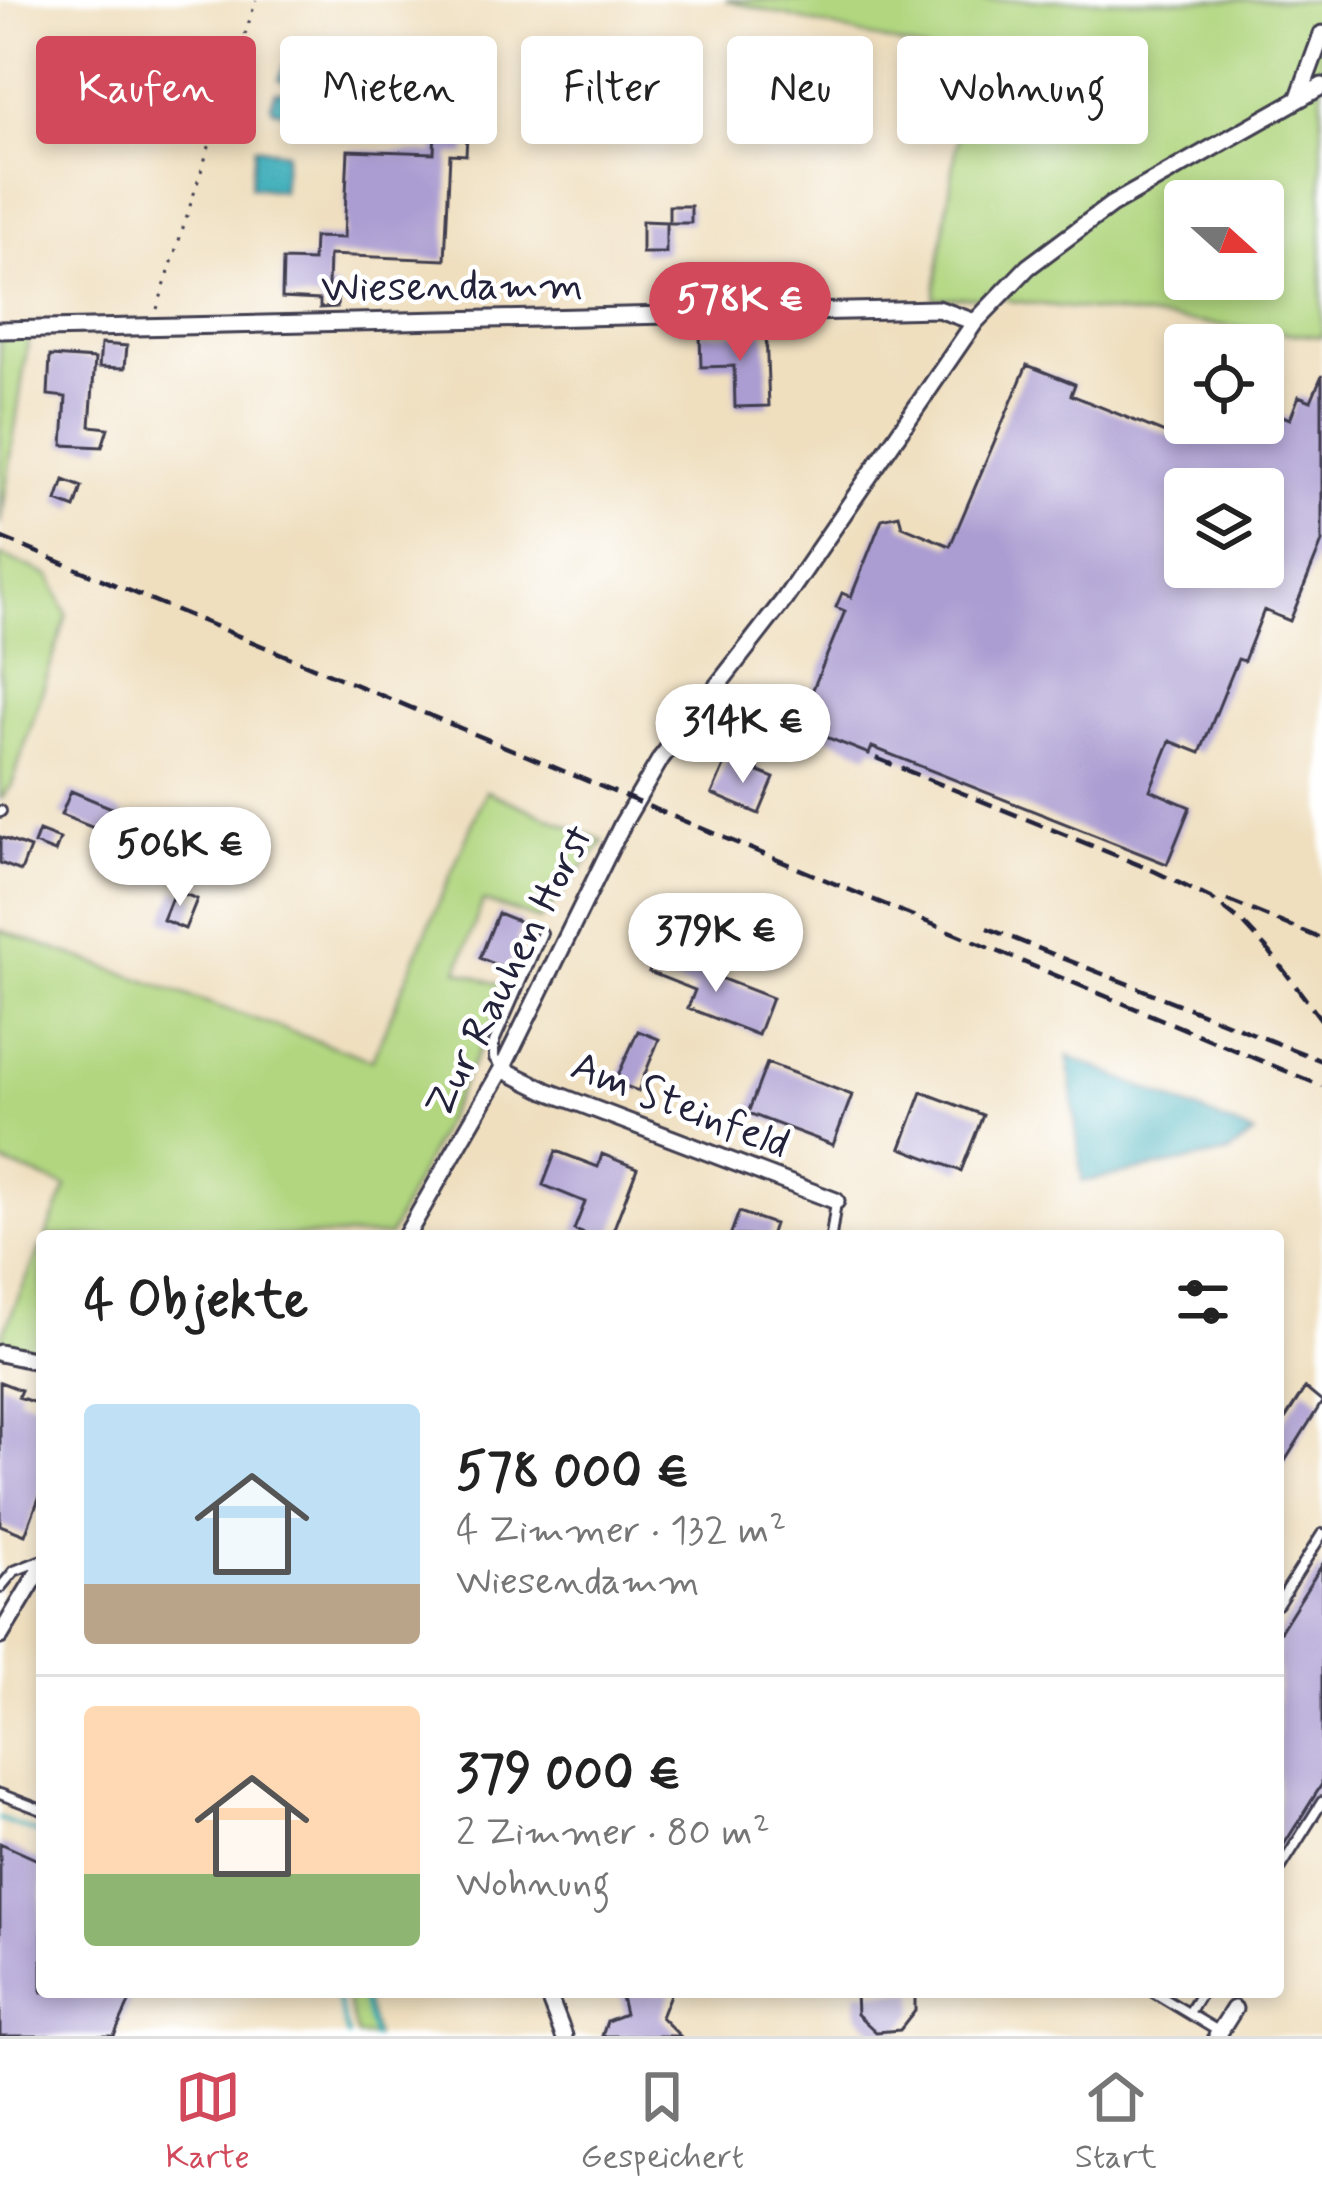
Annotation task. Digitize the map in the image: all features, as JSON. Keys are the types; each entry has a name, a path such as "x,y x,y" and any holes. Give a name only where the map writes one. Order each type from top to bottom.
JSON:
{"street":[{"path":"1299,98 1322,34"},
{"name":"Zur Rauhen Horst","path":"409,1230 502,1069 623,824 661,758 784,600 975,322 1028,267 1111,205 1322,86"},
{"name":"Wiesendamm","path":"0,330 938,309 975,322"},
{"name":"Am Steinfeld","path":"502,1069 547,1091 836,1201"},
{"path":"0,1353 36,1361"},
{"path":"0,1636 36,1573"},
{"path":"550,1998 564,2036"},
{"path":"1218,2034 1234,2009"}],"lane":[{"path":"502,1069 494,1058 494,1042 542,933"},
{"path":"832,1230 836,1201"},
{"path":"1284,1594 1322,1534"},
{"path":"2,1583 14,1571 36,1565"},
{"path":"0,1794 36,1808"},
{"path":"1284,1862 1322,1802"},
{"path":"1163,1998 1218,2034"},
{"path":"1189,2013 1198,1998"}],"path":[{"path":"151,328 256,0"}],"green space":[{"path":"725,0 1322,0 1322,337 1284,333 1284,324 1210,324 1012,301 988,291 981,297 934,298 957,144 1148,144 1148,36 897,36 897,44"},
{"path":"0,335 29,335 1,523 0,523"},
{"path":"0,555 50,576 67,615 12,785 0,800"},
{"path":"486,791 604,841 540,920 483,901 458,970 509,988 392,1230 49,1230 67,1187 0,1162 0,930 372,1060"},
{"path":"36,1258 36,1352 0,1346"},
{"path":"347,1998 365,1998 375,2036 357,2036"}],"water":[{"path":"275,92 280,92 280,111 271,104"},
{"path":"255,147 286,152 282,191 250,187"},
{"path":"1068,1056 1254,1134 1229,1153 1082,1182"}],"building":[{"path":"434,144 467,144 466,155 450,154 445,260 329,255 328,287 338,287 337,307 320,308 320,300 282,298 283,260 313,261 314,237 344,238 348,150 434,153"},
{"path":"669,206 691,206 691,223 669,223"},
{"path":"642,221 666,222 666,253 642,253"},
{"path":"766,333 769,406 735,407 734,366 701,367 700,334"},
{"path":"101,344 127,346 125,368 99,367"},
{"path":"50,356 95,359 90,426 108,428 102,447 63,445 66,397 48,395"},
{"path":"1027,365 1075,384 1071,395 1164,433 1164,444 1284,444 1284,417 1290,419 1299,396 1311,401 1322,375 1322,542 1290,621 1264,610 1244,661 1238,659 1200,753 1170,741 1150,790 1190,807 1167,864 872,747 869,754 798,726 845,611 836,607 842,593 851,597 882,519 899,515 902,526 950,546"},
{"path":"64,480 82,487 75,508 57,501"},
{"path":"727,759 757,766 759,772 774,778 759,814 712,794"},
{"path":"71,791 124,813 114,836 61,815"},
{"path":"39,831 60,839 55,852 34,844"},
{"path":"0,837 30,848 21,871 0,863"},
{"path":"175,890 197,899 185,929 163,920"},
{"path":"498,913 523,923 508,970 480,958"},
{"path":"656,953 772,998 758,1035 688,1008 695,990 649,972"},
{"path":"638,1031 659,1039 638,1091 615,1082"},
{"path":"767,1063 852,1095 833,1145 748,1113"},
{"path":"922,1092 983,1115 961,1171 901,1148"},
{"path":"556,1151 598,1167 602,1154 637,1168 613,1230 574,1230 585,1202 543,1185"},
{"path":"739,1212 774,1224 772,1230 732,1230"},
{"path":"0,1382 21,1390 18,1397 36,1403 36,1506 25,1535 0,1525"},
{"path":"1305,1388 1322,1402 1284,1462 1284,1421"},
{"path":"1322,1565 1322,1784 1284,1844 1284,1625"},
{"path":"0,1843 36,1859 36,1998 131,1998 114,2036 0,2036"},
{"path":"621,1998 669,1998 661,2017 680,2036 602,2036 607,2021 625,2014"},
{"path":"856,1998 915,1998 915,2011 900,2030 876,2032 857,2014"}],"waterway":[{"path":"0,1819 36,1833"},
{"path":"337,1998 348,2036"},
{"path":"363,1998 373,2036"}],"railway":[{"path":"0,537 1322,1086"},
{"path":"876,758 1212,899 1270,952 1322,1021"},
{"path":"1227,900 1322,939"},
{"path":"987,928 1322,1061"}]}
